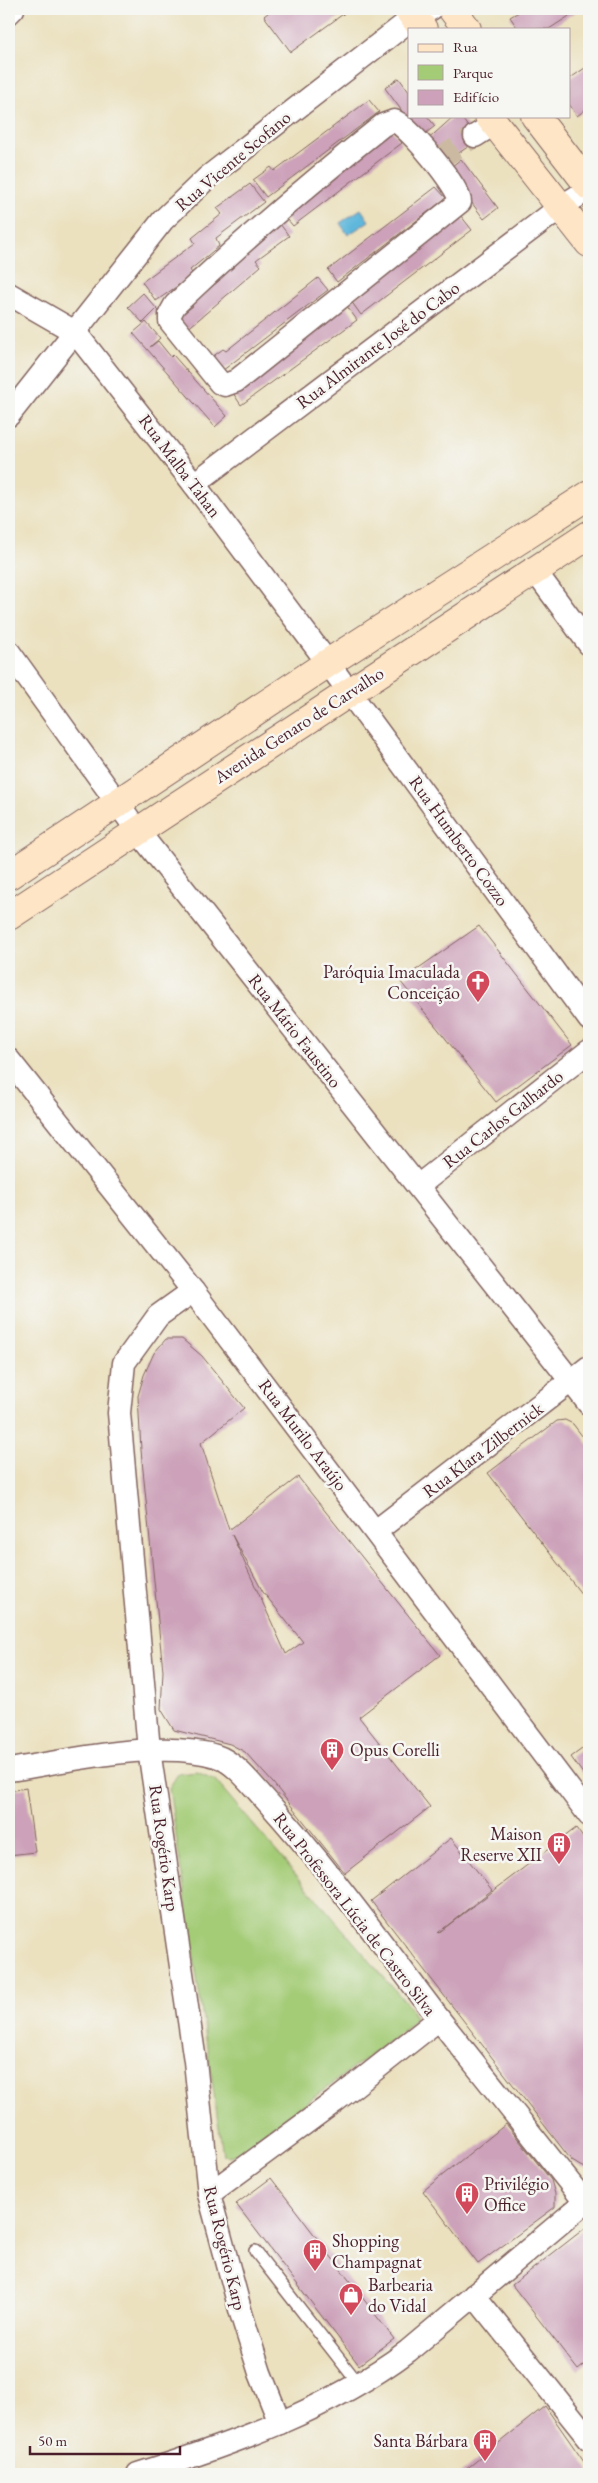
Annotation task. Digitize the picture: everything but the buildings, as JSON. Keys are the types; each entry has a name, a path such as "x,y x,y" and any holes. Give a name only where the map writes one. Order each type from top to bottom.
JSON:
{"street":[{"path":"9,13 13,9"},
{"path":"452,9 466,28"},
{"name":"Rua Vicente Scofano","path":"9,415 163,220 208,177 419,16"},
{"path":"536,118 589,188"},
{"path":"394,121 404,125 436,161 461,198 458,205 236,381 225,385 216,380 170,321 170,314 175,305 265,222 383,125 394,121"},
{"path":"486,125 562,206 589,243"},
{"name":"Rua Almirante José do Cabo","path":"194,484 562,206 589,188"},
{"name":"Rua Malba Tahan","path":"9,294 75,332 194,484 328,663"},
{"name":"Avenida Genaro de Carvalho","path":"9,875 328,663 589,495"},
{"name":"Avenida Genaro de Carvalho","path":"9,916 137,830 589,535"},
{"path":"534,571 589,644"},
{"name":"Rua Mário Faustino","path":"9,652 137,830 589,1404"},
{"name":"Rua Humberto Cozzo","path":"328,663 589,1019"},
{"name":"Rua Carlos Galhardo","path":"418,1186 589,1051"},
{"name":"Rua Murilo Araújo","path":"9,1060 193,1291 589,1815"},
{"name":"Rua Rogério Karp","path":"193,1291 158,1316 124,1363 119,1413 149,1750 195,2061 209,2194 241,2312 280,2423"},
{"name":"Rua Klara Zilbernick","path":"376,1531 572,1382 589,1367"},
{"name":"Rua Professora Lúcia de Castro Silva","path":"9,1770 149,1750 199,1752 218,1757 238,1770 295,1833 438,2019 334,2102 209,2194"},
{"path":"138,2474 188,2458 280,2423 380,2372 408,2351 587,2200 438,2019"},
{"path":"474,2295 589,2439"}],"lane":[{"path":"255,2251 358,2383"}],"green space":[{"path":"197,1772 215,1780 412,2010 415,2018 408,2027 242,2151 230,2156 223,2155 169,1788 178,1774"}],"water":[{"path":"361,209 369,221 348,235 340,223"}],"tunnel":[{"path":"438,160 475,136"}],"place":[{"name":"Paróquia Imaculada Conceição","path":"478,1003"},
{"name":"Opus Corelli","path":"332,1771"},
{"name":"Maison Reserve XII","path":"559,1865"},
{"name":"Privilégio Office","path":"467,2215"},
{"name":"Shopping Champagnat","path":"315,2272"},
{"name":"Barbearia do Vidal","path":"351,2316"},
{"name":"Santa Bárbara","path":"485,2462"}]}
